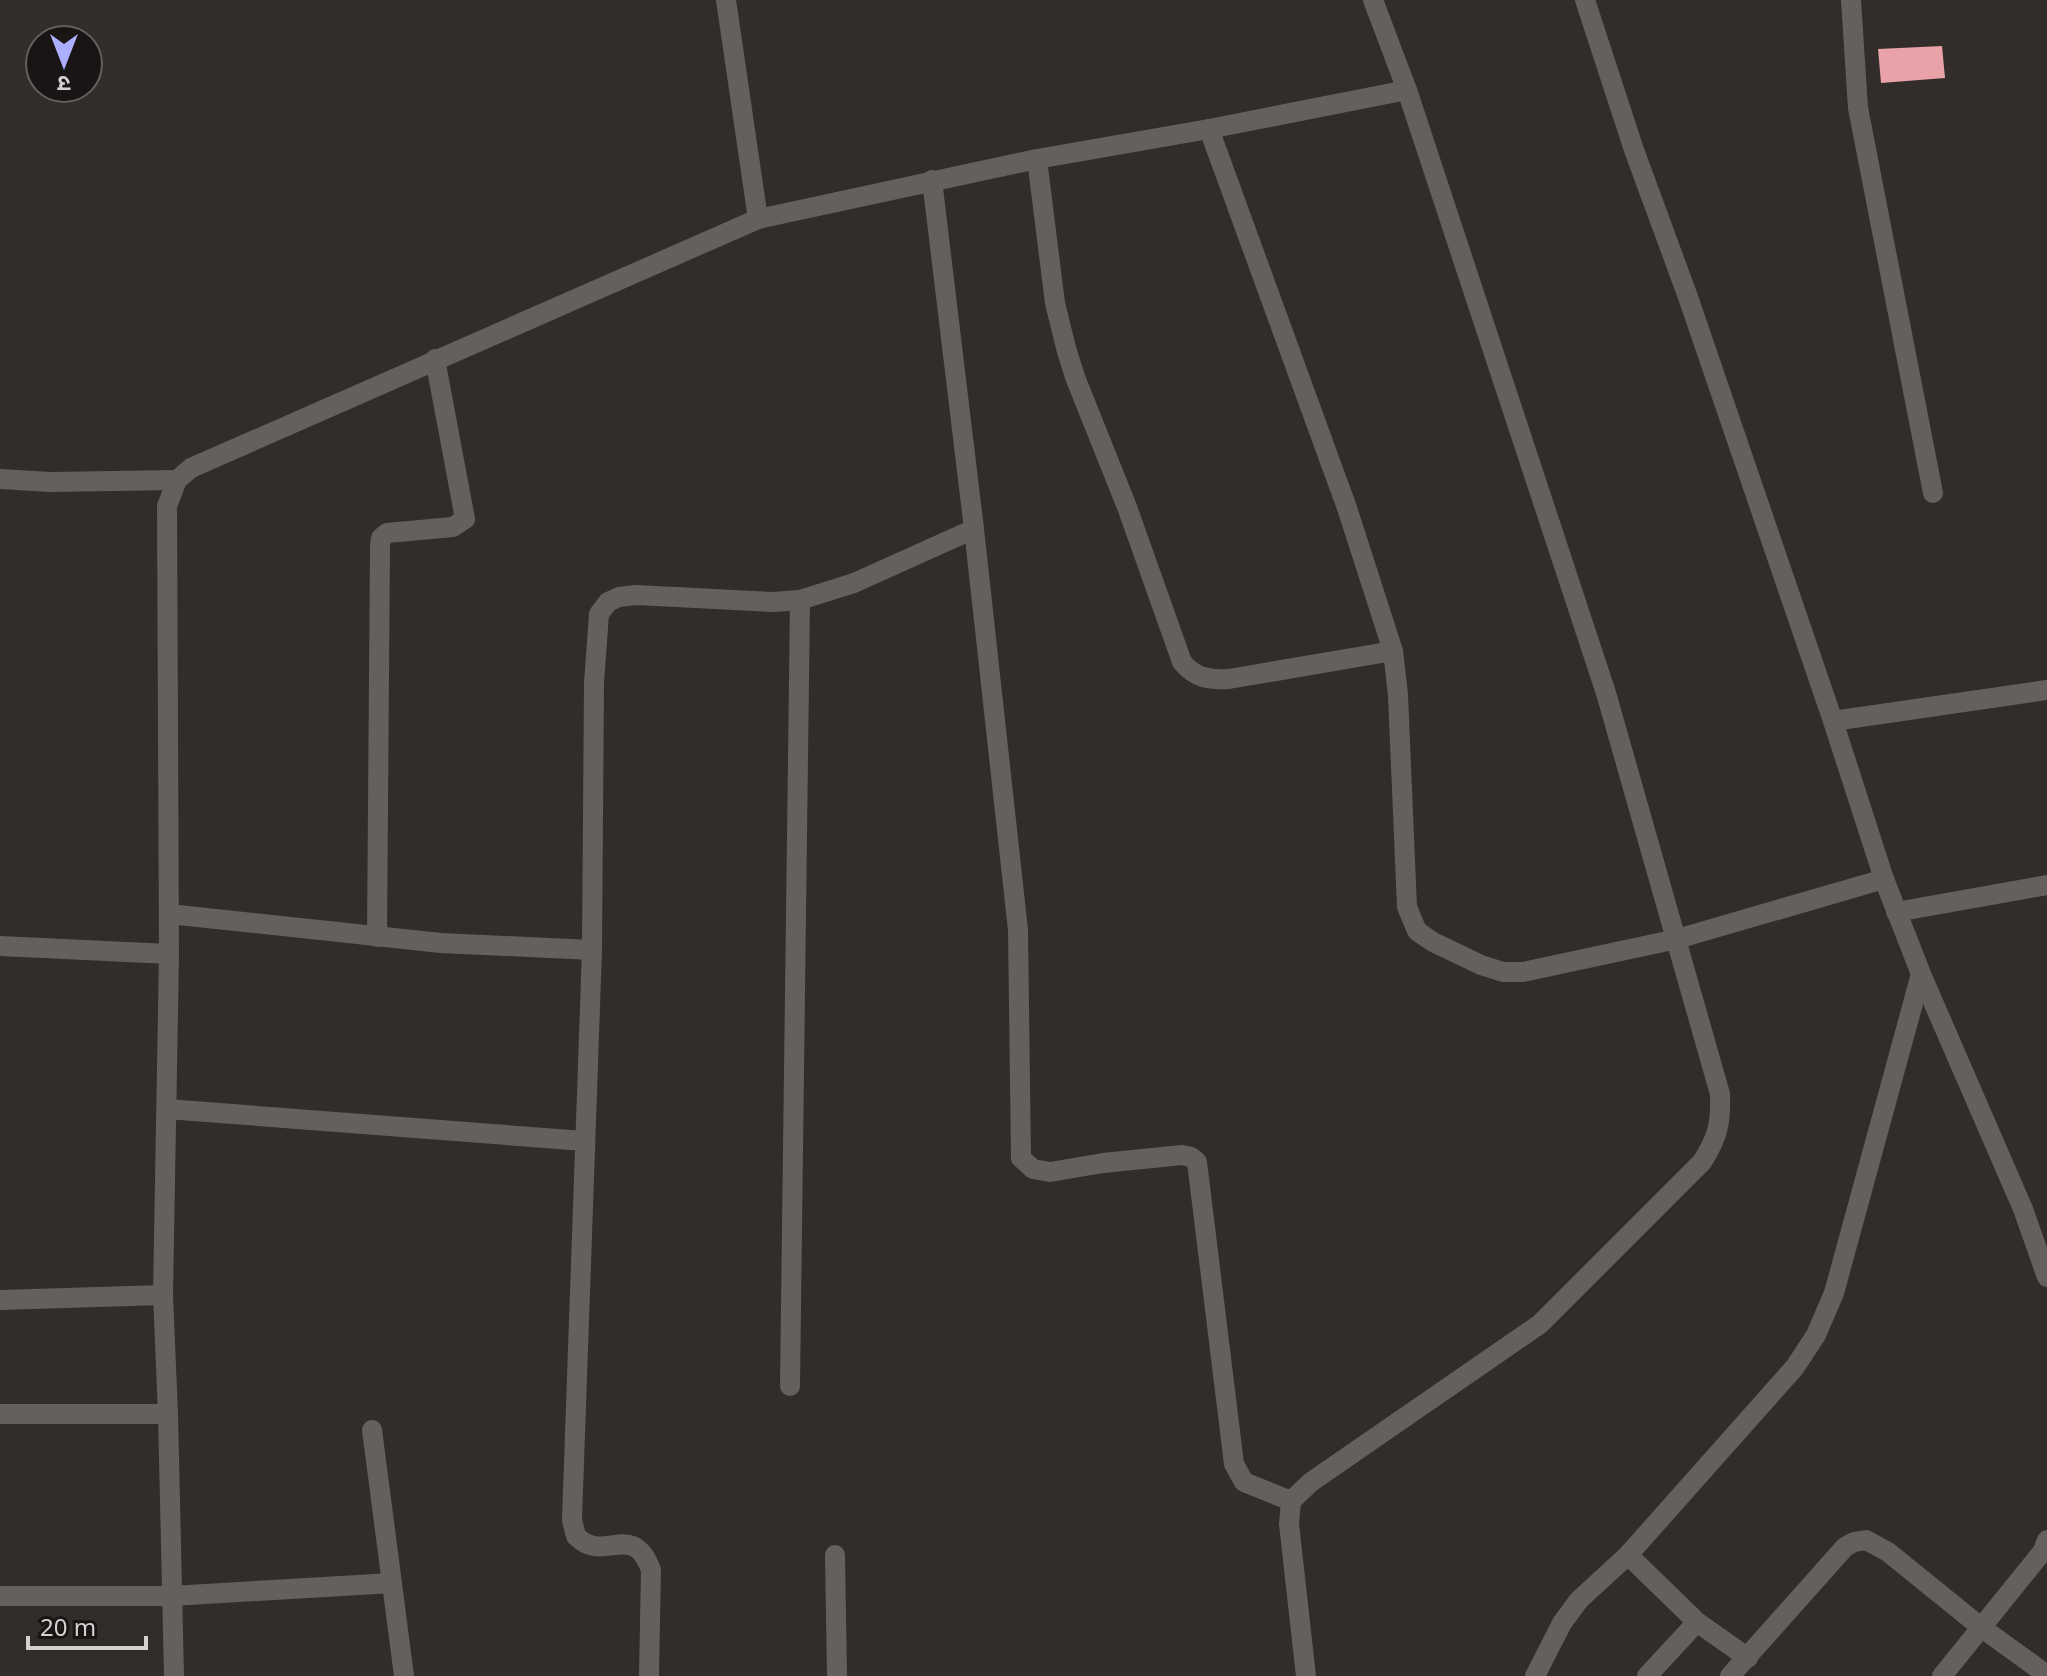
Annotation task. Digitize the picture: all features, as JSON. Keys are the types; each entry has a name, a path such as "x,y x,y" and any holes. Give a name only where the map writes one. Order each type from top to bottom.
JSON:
{"street":[{"path":"726,0 758,219"},
{"path":"1306,1676 1289,1524 1291,1501 1311,1482 1540,1324 1702,1162 1716,1140 1721,1118 1720,1094 1606,693 1407,90 1373,0"},
{"path":"1585,0 1634,150 1688,297 1833,721 1884,879 1921,974 2023,1209 2047,1277"},
{"path":"1851,0 1858,108 1933,493"},
{"path":"174,1676 163,1295 169,954 167,506 177,480 191,468 758,219 1037,159 1407,90"},
{"path":"1209,129 1347,508 1393,651 1398,695 1407,907 1417,931 1481,965 1503,972 1523,972 1677,939 1884,879"},
{"path":"1037,159 1055,303 1066,348 1182,662 1190,672 1209,680 1229,679 1393,651"},
{"path":"932,180 1018,930 1021,1158 1033,1169 1050,1172 1182,1155 1197,1162 1234,1464 1244,1482 1291,1501"},
{"path":"377,937 381,538 387,533 453,527 465,519 435,359"},
{"path":"0,479 50,482 177,480"},
{"path":"649,1676 651,1570 645,1553 632,1544 590,1546 576,1536 572,1520 592,950 594,683 599,614 608,602 636,595 773,602 800,600 854,583 974,529"},
{"path":"790,1386 800,600"},
{"path":"1833,721 2047,690"},
{"path":"1896,912 2047,885"},
{"path":"169,914 377,937 592,950"},
{"path":"0,946 169,954"},
{"path":"1535,1676 1562,1623 1579,1600 1628,1555 1795,1367 1816,1335 1834,1293 1921,974"},
{"path":"167,1109 584,1141"},
{"path":"2023,1209 2047,1215"},
{"path":"0,1300 163,1295"},
{"path":"0,1414 168,1414"},
{"path":"372,1430 404,1676"},
{"path":"1730,1676 1845,1547 1866,1540 1888,1552 1982,1628 2047,1675"},
{"path":"1942,1676 2046,1548"},
{"path":"835,1555 837,1676"},
{"path":"1628,1555 1697,1622 1748,1658"},
{"path":"0,1596 171,1596 392,1583"},
{"path":"1647,1676 1697,1622"}],"building":[{"path":"1942,46 1945,78 1881,83 1878,49"}]}
